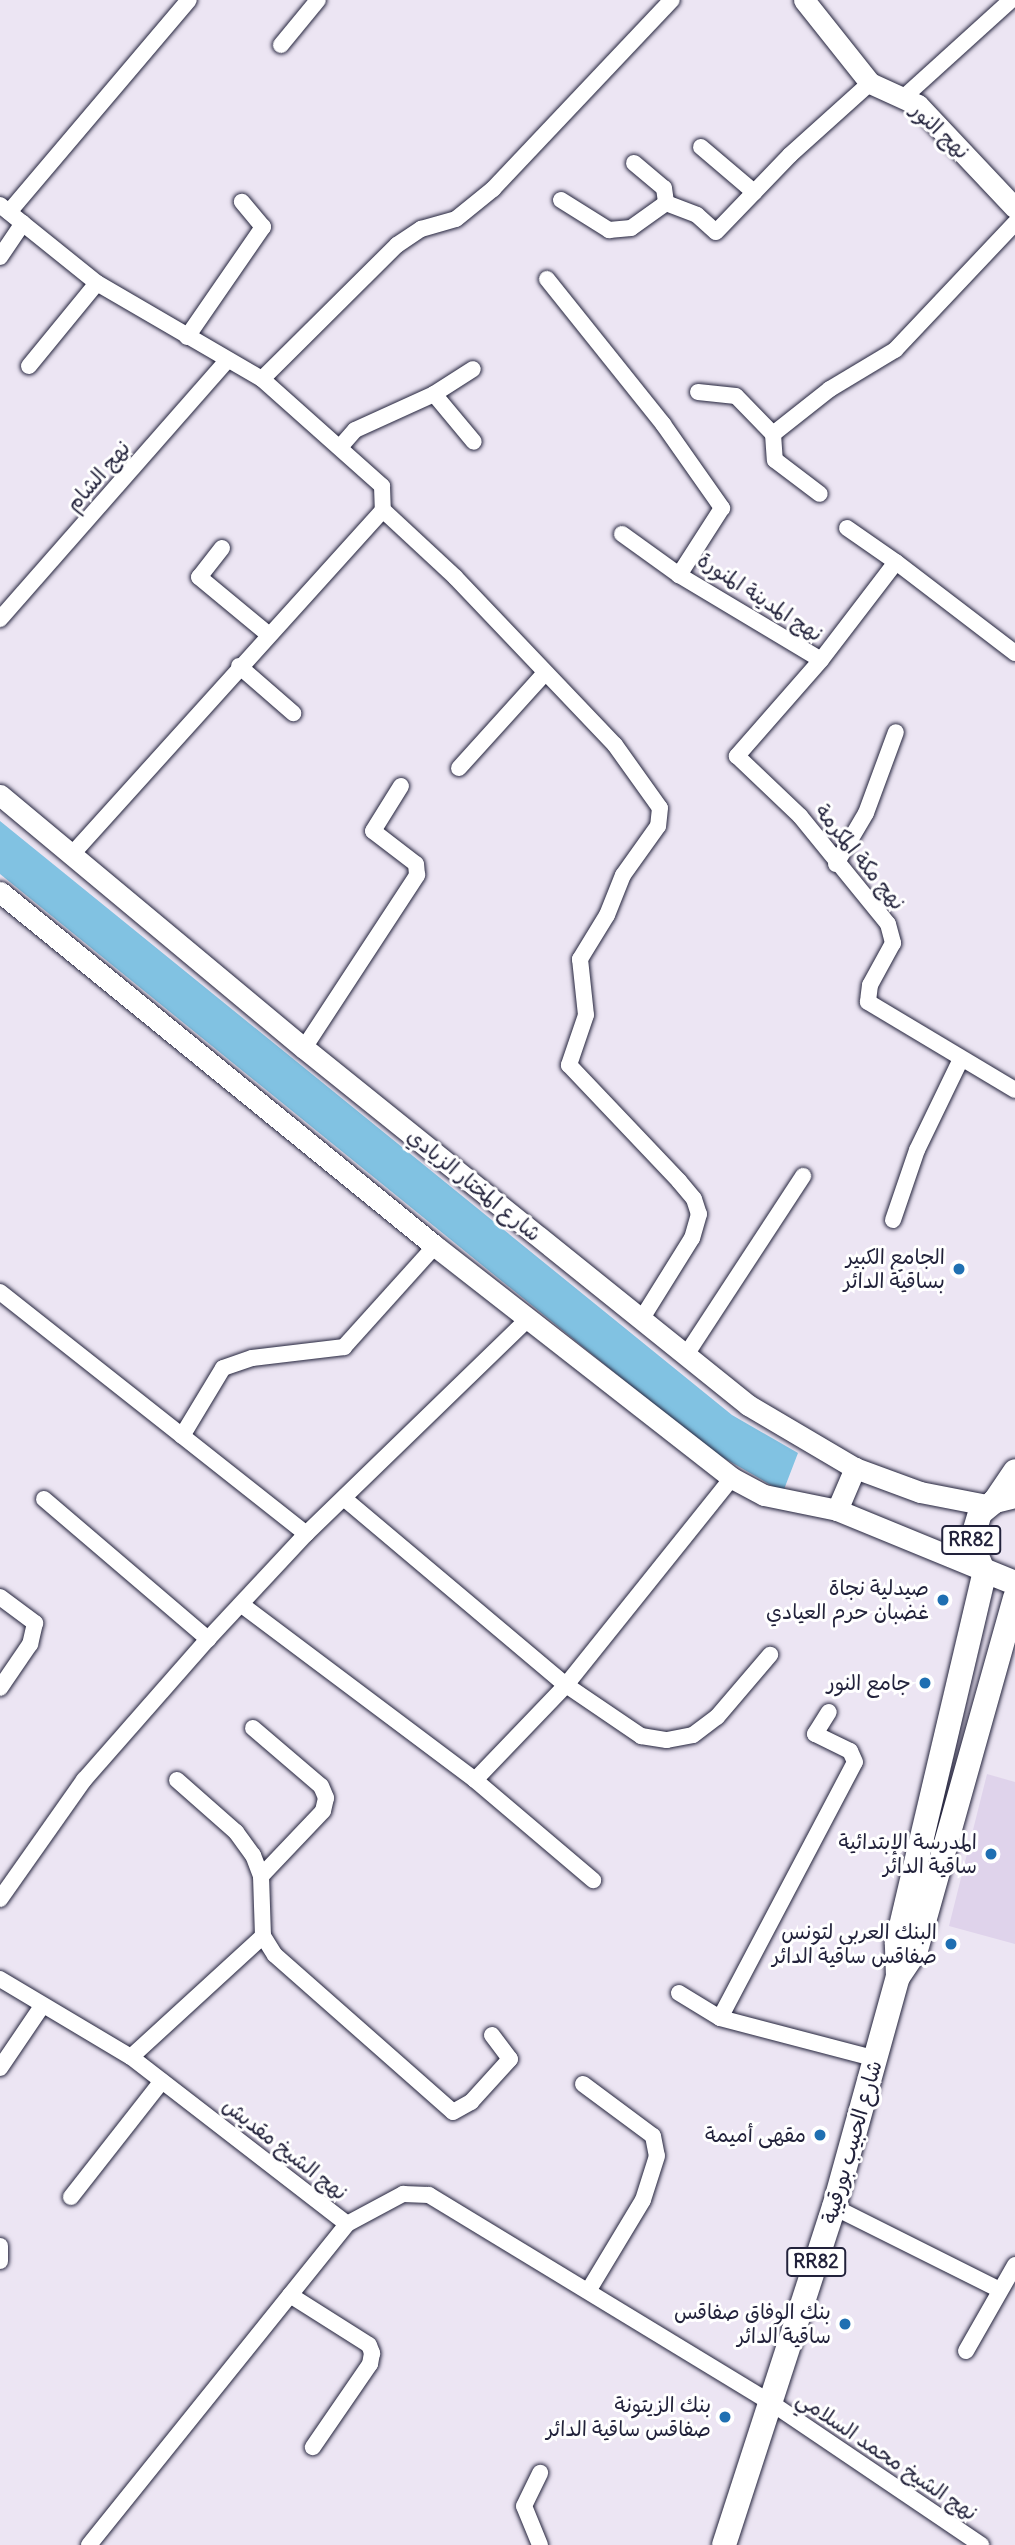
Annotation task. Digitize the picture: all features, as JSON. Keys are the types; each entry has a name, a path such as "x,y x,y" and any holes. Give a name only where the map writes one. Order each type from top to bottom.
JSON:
{"main road":[{"name":"نهج النور","path":"804,0 870,83 903,98 926,113 1015,208"},
{"name":"شارع المختار الزيادي","path":"0,795 304,1048 748,1405 855,1468 920,1492 999,1501"},
{"path":"0,892 527,1319 732,1478 764,1495 837,1510 984,1571"},
{"path":"837,1510 855,1468"},
{"name":"RR82","path":"1015,1471 999,1501 975,1521 971,1542 984,1571 1015,1583"},
{"name":"شارع الحبيب بورقيبة","path":"724,2545 834,2207 898,1977 897,1943 984,1571"},
{"name":"شارع الحبيب بورقيبة","path":"898,1977 916,1950 1015,1598"},
{"path":"988,1694 1015,1673"}],"street":[{"path":"189,0 5,208 97,283 262,379 380,479 383,510 455,577 544,674 615,745 660,808 658,826 623,876 580,959 586,1015 569,1065 686,1190 699,1214 692,1238 641,1320"},
{"path":"281,44 318,0"},
{"path":"262,379 397,245 421,229 456,219 493,188 673,0"},
{"path":"903,98 1011,0"},
{"path":"666,203 697,215 716,232 754,192 870,83"},
{"path":"701,147 754,192"},
{"path":"634,163 664,188 666,203"},
{"path":"561,200 609,230 631,229 666,203"},
{"path":"187,337 263,227 242,202"},
{"path":"0,257 23,223"},
{"path":"773,434 830,389 895,350 1015,223"},
{"name":"نهج المدينة المنورة","path":"548,279 663,424 722,508 679,575 821,660 897,562"},
{"path":"29,366 97,283"},
{"name":"نهج الشام","path":"0,619 227,361"},
{"path":"341,446 355,430 434,394 473,369"},
{"path":"698,392 736,396 773,434 775,460 820,494"},
{"path":"434,394 474,442"},
{"path":"71,855 239,666 383,510"},
{"path":"846,528 897,562 1015,653"},
{"path":"622,534 679,575"},
{"path":"222,548 199,577 268,634"},
{"name":"نهج مكة المكرمة","path":"821,660 737,756 800,816 836,864 888,924 893,943 870,985 867,1002 1015,1090"},
{"path":"239,666 293,713"},
{"path":"459,768 544,674"},
{"path":"836,864 866,813 896,732"},
{"path":"304,1048 417,875 416,864 373,831 401,786"},
{"path":"894,1220 918,1150 961,1059"},
{"path":"686,1355 803,1176"},
{"path":"182,1436 223,1368 252,1358 344,1348 435,1245"},
{"path":"0,1292 306,1535"},
{"path":"0,1899 84,1780 208,1639 306,1535 346,1500 527,1319"},
{"path":"475,1780 566,1685 732,1478"},
{"path":"44,1499 208,1639"},
{"path":"346,1500 566,1685 641,1736 667,1740 692,1735 718,1717 770,1655"},
{"path":"0,1597 35,1623 30,1644 0,1688"},
{"path":"242,1605 475,1780 593,1880"},
{"path":"720,2018 855,1762 850,1751 815,1734 829,1712"},
{"path":"253,1728 321,1786 326,1798 323,1811 261,1876"},
{"path":"177,1780 236,1832 253,1855 261,1876 263,1936 275,1955 453,2112 471,2102 510,2059 492,2035"},
{"path":"131,2057 263,1936"},
{"name":"نهج الشيخ مقديش","path":"0,1979 131,2057 347,2224 403,2194 429,2195 770,2402"},
{"path":"679,1993 720,2018 876,2059"},
{"path":"0,2068 42,2006"},
{"path":"71,2197 162,2081"},
{"path":"583,2084 653,2136 657,2156 643,2200 588,2291"},
{"path":"834,2207 998,2289"},
{"path":"89,2545 347,2224"},
{"path":"0,2246 0,2261"},
{"path":"966,2351 998,2289 1015,2265"},
{"path":"290,2295 369,2346 372,2353 369,2364 313,2447"},
{"name":"نهج الشيخ محمد السلامي","path":"770,2402 981,2545"},
{"path":"540,2473 524,2506 540,2545"}],"shaded area":[{"name":"المدرسة الإبتدائية ساقية الدائر","path":"987,1774 1015,1782 1015,1944 949,1926"}],"water":[{"path":"0,821 732,1415 798,1453 783,1492 710,1450 0,874"}],"place":[{"name":"الجامع الكبير بساقية الدائر","path":"959,1269"},
{"name":"صيدلية نجاة غضبان حرم العيادي","path":"943,1600"},
{"name":"جامع النور","path":"925,1683"},
{"name":"المدرسة الإبتدائية ساقية الدائر","path":"991,1854"},
{"name":"البنك العربي لتونس صفاقس ساقية الدائر","path":"951,1944"},
{"name":"مقهى أميمة","path":"820,2135"},
{"name":"بنك الوفاق صفاقس ساقية الدائر","path":"845,2324"},
{"name":"بنك الزيتونة صفاقس ساقية الدائر","path":"725,2417"}]}
